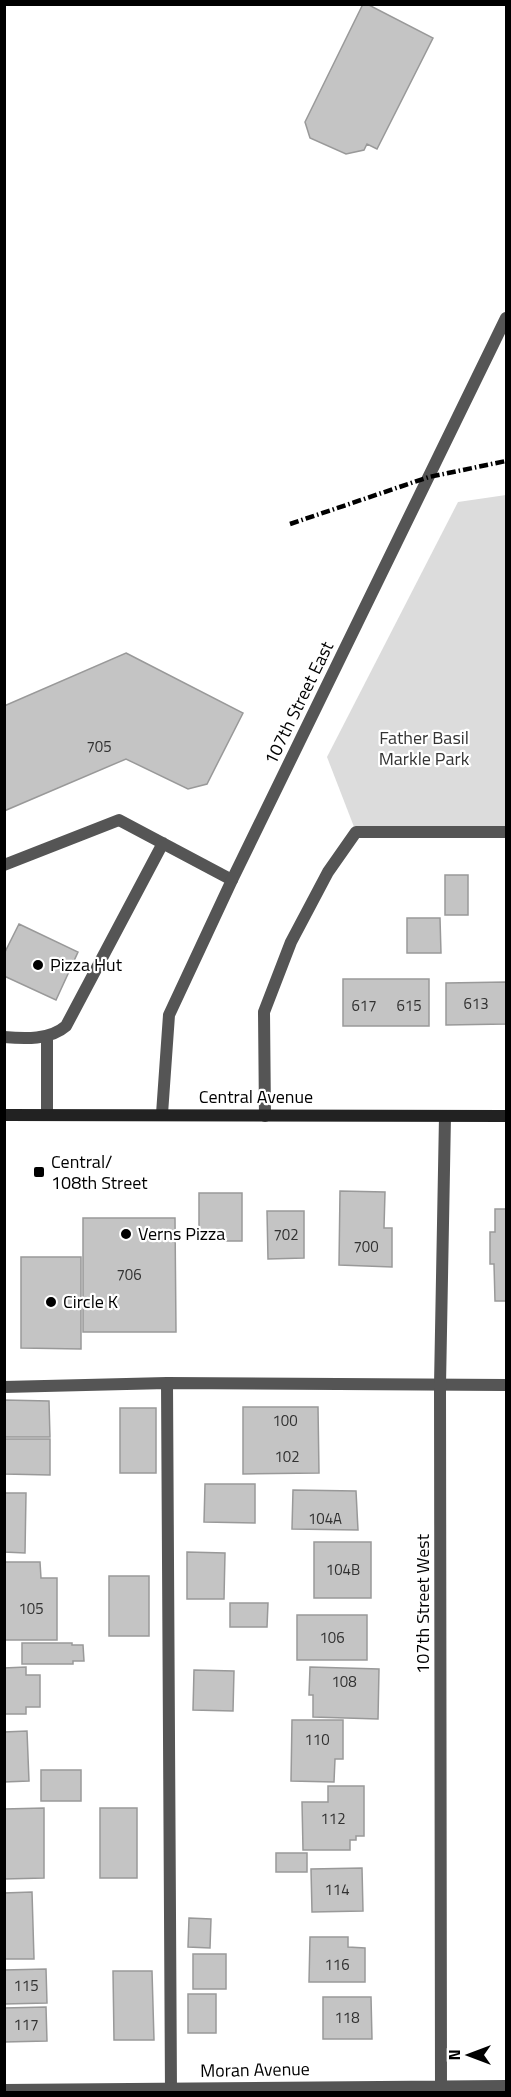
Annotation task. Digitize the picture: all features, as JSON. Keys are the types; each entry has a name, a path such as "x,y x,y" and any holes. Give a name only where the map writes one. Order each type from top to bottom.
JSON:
{"main road":[{"name":"Central Avenue","path":"4,1115 507,1116"}],"street":[{"name":"107th Street East","path":"162,1114 169,1015 232,880 507,318"},
{"path":"4,865 119,820 232,880"},
{"path":"264,1116 264,1012 291,942 328,872 356,832 507,832"},
{"path":"4,1037 47,1037 58,1033 66,1026 163,843"},
{"path":"47,1037 47,1115"},
{"name":"107th Street West","path":"441,2090 440,1386 445,1116"},
{"path":"167,1383 171,2091"},
{"path":"4,1387 167,1383 507,1385"},
{"name":"Moran Avenue","path":"4,2091 441,2090 507,2086"}],"green space":[{"name":"Father Basil Markle Park","path":"506,495 506,832 356,832 327,757 458,502"}],"building":[{"path":"363,4 433,38 377,149 367,144 364,150 346,154 310,138 305,122"},
{"path":"126,653 243,713 207,784 188,789 126,759 4,811 4,706"},
{"path":"445,875 468,875 468,915 445,915"},
{"path":"407,918 440,918 441,953 407,953"},
{"name":"Pizza Hut","path":"19,924 78,952 56,1000 4,976 4,954"},
{"path":"343,979 429,979 429,1026 343,1026"},
{"path":"506,982 506,1024 446,1025 446,983"},
{"path":"340,1191 385,1192 384,1228 392,1228 392,1267 339,1265"},
{"path":"199,1193 242,1193 242,1241 199,1241"},
{"path":"495,1209 506,1209 506,1301 495,1301 494,1264 490,1264 490,1232 495,1232"},
{"path":"267,1211 304,1211 304,1258 268,1259"},
{"path":"83,1218 175,1218 176,1332 83,1332"},
{"name":"Circle K","path":"21,1257 81,1257 81,1349 21,1348"},
{"path":"4,1400 49,1401 50,1437 4,1437"},
{"path":"243,1407 318,1407 319,1473 243,1474"},
{"path":"120,1408 156,1408 156,1473 120,1473"},
{"path":"4,1439 50,1439 50,1475 4,1474"},
{"path":"205,1484 255,1484 255,1523 204,1522"},
{"path":"293,1490 356,1491 358,1530 292,1529"},
{"path":"4,1493 26,1493 25,1553 4,1552"},
{"path":"314,1542 371,1542 371,1598 314,1598"},
{"path":"187,1552 225,1553 224,1599 187,1599"},
{"path":"4,1562 40,1562 41,1578 57,1578 57,1640 4,1640"},
{"path":"109,1576 149,1576 149,1636 109,1636"},
{"path":"230,1603 268,1603 267,1627 230,1627"},
{"path":"297,1615 367,1615 367,1660 297,1660"},
{"path":"22,1643 83,1645 84,1661 73,1661 73,1664 22,1664"},
{"path":"26,1667 26,1675 40,1675 40,1707 26,1707 26,1714 4,1714 4,1668"},
{"path":"310,1667 379,1669 378,1719 313,1717 313,1695 309,1695"},
{"path":"194,1670 234,1671 233,1711 193,1710"},
{"path":"292,1720 343,1720 343,1759 335,1759 334,1782 291,1781"},
{"path":"27,1731 29,1781 4,1782 4,1732"},
{"path":"41,1770 81,1770 81,1801 41,1801"},
{"path":"328,1786 364,1786 364,1836 356,1836 356,1840 350,1840 350,1850 303,1850 302,1802 328,1802"},
{"path":"44,1808 44,1878 4,1879 4,1809"},
{"path":"100,1808 137,1808 137,1878 100,1878"},
{"path":"276,1853 307,1853 307,1872 276,1872"},
{"path":"362,1868 363,1911 312,1912 311,1869"},
{"path":"32,1892 34,1959 4,1959 4,1893"},
{"path":"189,1918 211,1919 210,1948 188,1947"},
{"path":"310,1937 348,1937 348,1947 365,1948 365,1982 309,1982"},
{"path":"193,1954 226,1954 226,1989 193,1989"},
{"path":"46,1969 47,2003 4,2004 4,1970"},
{"path":"113,1971 152,1971 154,2040 114,2040"},
{"path":"188,1994 216,1994 216,2033 188,2033"},
{"path":"323,1997 371,1997 372,2039 323,2039"},
{"path":"46,2007 47,2041 4,2042 4,2008"}],"railway":[{"path":"290,524 429,477 506,461"}],"place":[{"name":"Pizza Hut","path":"38,965"},
{"name":"Central/ 108th Street","path":"39,1172"},
{"name":"Verns Pizza","path":"126,1234"},
{"name":"Circle K","path":"51,1302"}]}
